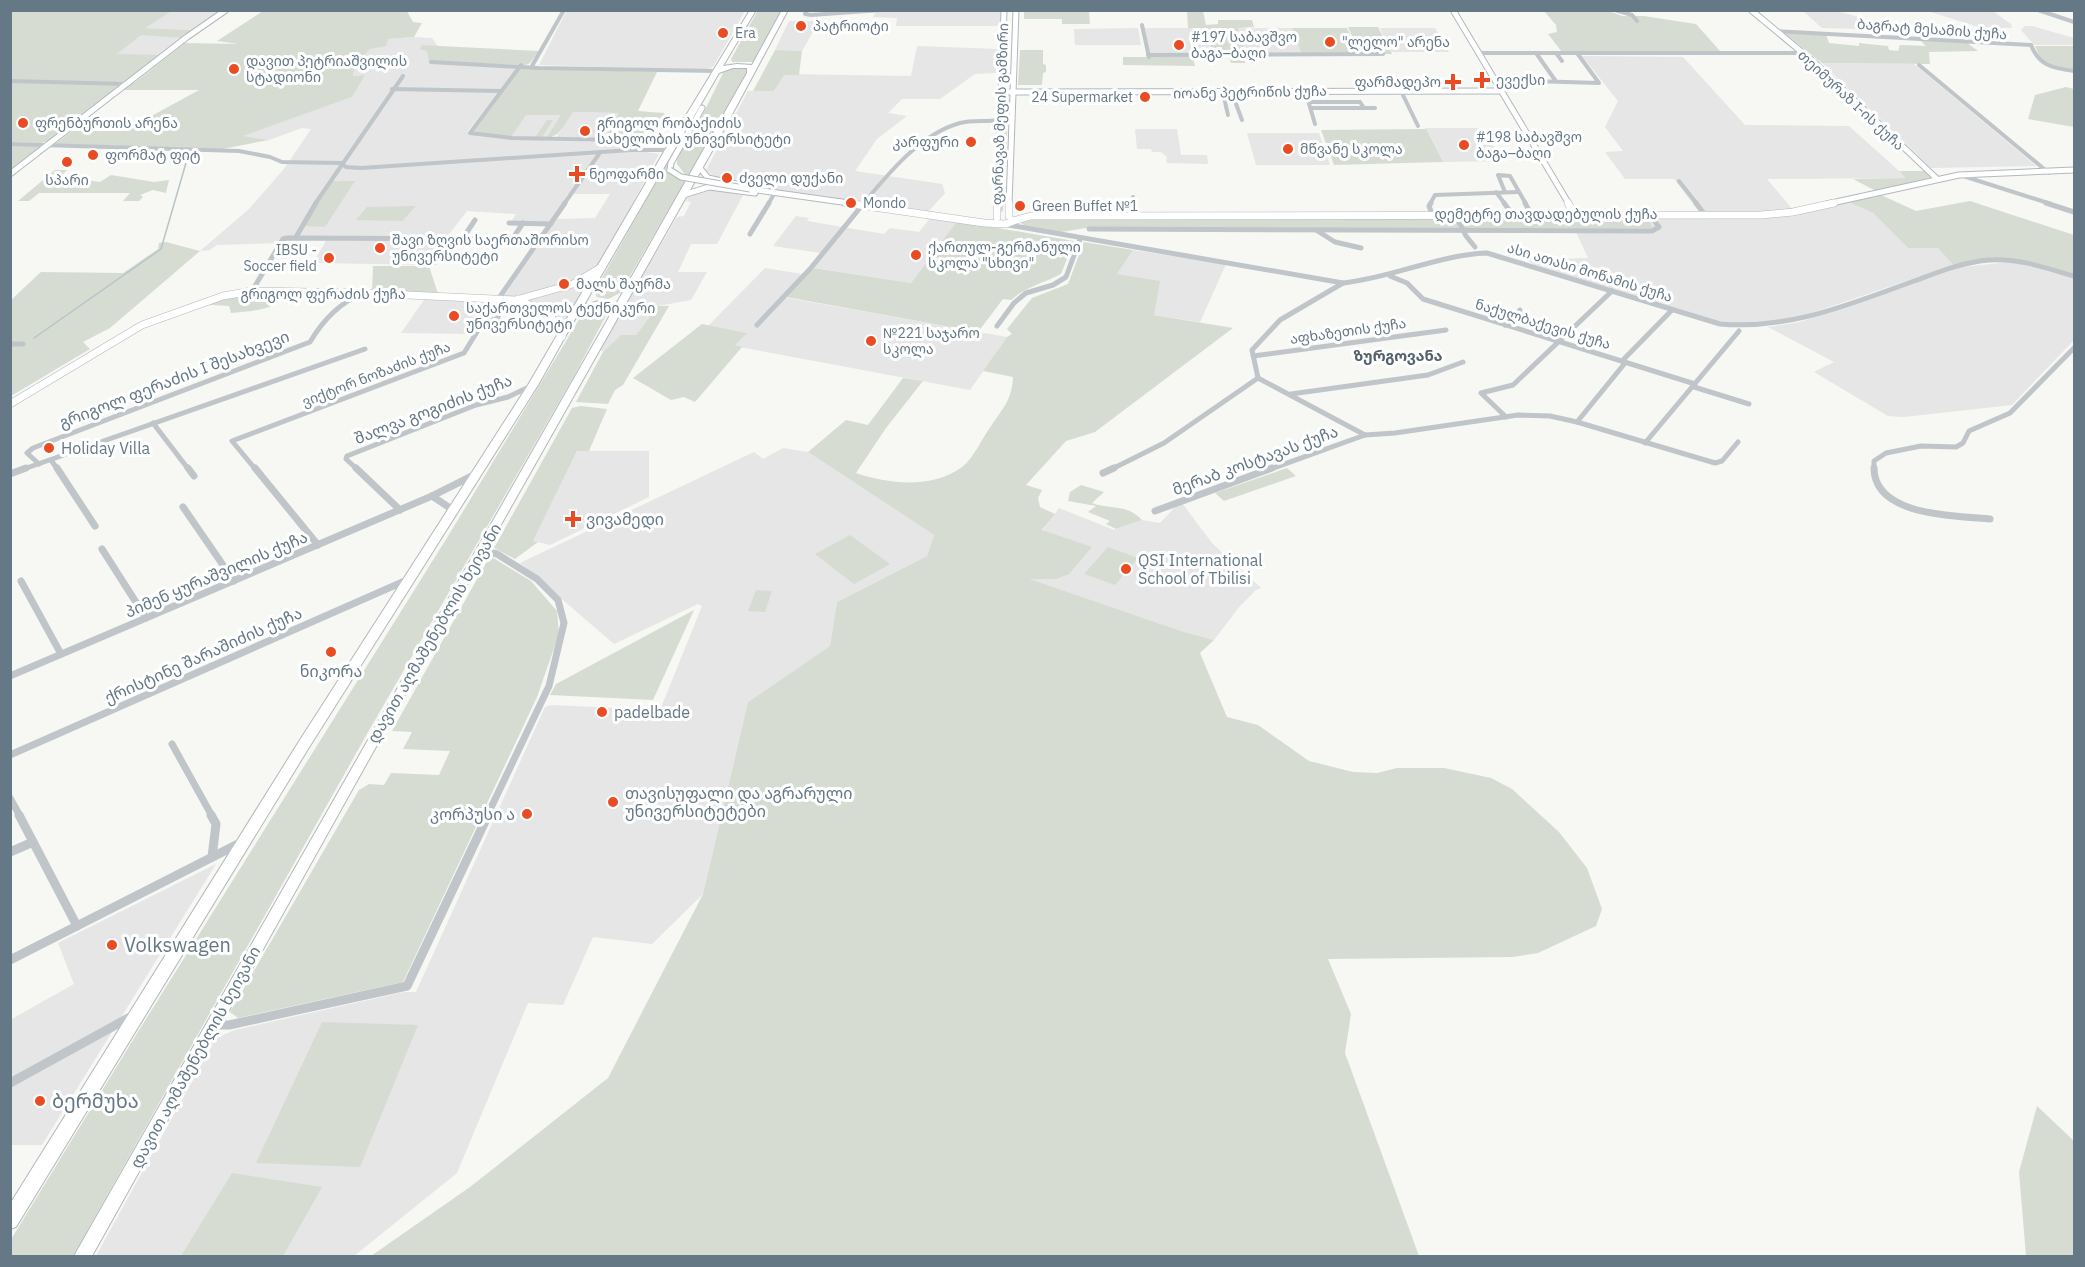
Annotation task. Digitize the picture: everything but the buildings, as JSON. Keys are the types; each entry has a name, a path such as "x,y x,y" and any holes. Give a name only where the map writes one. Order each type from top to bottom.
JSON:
{"highway":[{"path":"10,1221 407,580 533,385 669,150 701,105 717,71 753,10"},
{"name":"დავით აღმაშენებლის ხეივანი","path":"83,1257 760,59 785,10"},
{"path":"727,54 728,61 731,62 751,63 760,59"},
{"path":"717,71 729,66 741,66 750,67 751,74"},
{"path":"592,285 592,296 599,299 613,299 626,293"},
{"path":"576,312 594,305 606,305 612,308 613,317"}],"main road":[{"path":"10,174 194,32 226,10"},
{"name":"ფარნავაზ მეფის გამზირი","path":"999,221 998,120 1004,10"},
{"name":"ფარნავაზ მეფის გამზირი","path":"1011,217 1016,10"},
{"path":"1453,10 1575,214"},
{"name":"თეიმურაზ I-ის ქუჩა","path":"1751,10 1804,54 1936,178"},
{"path":"1001,46 1015,46"},
{"name":"იოანე პეტრიწის ქუჩა","path":"999,92 1013,90 1338,89"},
{"name":"იოანე პეტრიწის ქუჩა","path":"1194,91 1223,93 1338,89 1500,90"},
{"name":"იოანე პეტრიწის ქუჩა","path":"1368,90 1410,90"},
{"path":"701,105 671,163 670,170 679,176 693,180 829,200"},
{"path":"699,167 705,176 712,179 829,200 984,223 1020,215 1032,216"},
{"name":"დემეტრე თავდადებულის ქუჩა","path":"1011,217 1705,215 1793,212 1936,178 1959,175 2074,171"},
{"path":"683,195 695,188 705,187 811,201 829,200"},
{"name":"გრიგოლ ფერაძის ქუჩა","path":"10,404 142,324 223,296 252,291 365,292 518,299 573,284 602,267"},
{"name":"გრიგოლ ფერაძის ქუჩა","path":"518,299 551,316 562,337"}],"street":[{"path":"532,66 564,10"},
{"path":"807,10 806,14 811,15 881,10"},
{"path":"1615,10 1632,15 1637,21"},
{"path":"2038,10 2074,22"},
{"path":"1142,25 1149,56 1383,54"},
{"name":"ბაგრატ მესამის ქუჩა","path":"1775,31 2031,45 2035,59 2040,63 2050,68 2074,71"},
{"path":"1479,53 1804,54"},
{"path":"1536,53 1555,80"},
{"path":"1556,53 1562,62"},
{"path":"1495,80 1599,83 1577,53"},
{"path":"431,62 579,69 717,71"},
{"path":"520,65 470,133 512,138 617,140 631,150"},
{"path":"1919,65 2049,173"},
{"path":"1570,75 1575,82"},
{"path":"296,237 341,163 403,76"},
{"path":"10,81 128,84"},
{"path":"392,89 500,91"},
{"path":"1305,90 1315,124"},
{"path":"1239,91 1242,120"},
{"path":"1401,91 1418,126"},
{"path":"1223,93 1228,115"},
{"path":"1309,102 1360,102 1364,108"},
{"path":"1311,108 1375,108"},
{"path":"757,325 815,264 902,162 934,136 960,123 998,120"},
{"path":"10,144 239,151 263,155 282,162 341,163 346,167 361,168"},
{"path":"336,171 631,150 669,150"},
{"name":"ვიქტორ ნოზაძის ქუჩა","path":"318,545 232,441 461,355 480,327 498,318 499,298 599,154"},
{"path":"1505,192 1497,175 1509,176 1531,214"},
{"path":"1959,175 2074,212"},
{"path":"1679,181 1705,215"},
{"path":"1496,192 1512,214"},
{"path":"1431,214 1428,206 1435,195 1518,192"},
{"path":"750,234 773,196"},
{"path":"1133,197 1135,215"},
{"path":"1455,214 1463,231 1475,247"},
{"name":"დემეტრე თავდადებულის ქუჩა","path":"1089,229 1652,231 1659,227 1650,214"},
{"path":"1188,215 1191,230"},
{"name":"ასი ათასი მოწამის ქუჩა","path":"1011,217 1021,228"},
{"path":"463,238 475,220"},
{"name":"ასი ათასი მოწამის ქუჩა","path":"999,221 1021,228 1080,239 1343,283 1390,276 1456,255 1487,253 1720,324 1757,327 1800,320 1959,264 2014,260 2074,276"},
{"path":"508,223 550,224"},
{"path":"513,238 524,223"},
{"path":"1316,230 1335,242 1361,248"},
{"path":"252,291 283,239 296,237 539,239"},
{"path":"997,326 1014,303 1026,293 1053,285 1066,277 1080,239"},
{"name":"ნაქულბაქევის ქუჩა","path":"1390,276 1407,283 1423,299 1749,404"},
{"path":"1258,378 1252,350 1280,320 1343,283"},
{"path":"1506,417 1481,393 1513,385 1612,291"},
{"name":"გრიგოლ ფერაძის I შესახვევი","path":"39,464 27,453 33,448 310,342 318,327 336,309 365,292"},
{"path":"1480,306 1513,316"},
{"path":"1505,325 1520,310"},
{"path":"1577,422 1624,362 1672,310"},
{"name":"აფხაზეთის ქუჩა","path":"1253,356 1446,330"},
{"path":"1645,443 1739,332"},
{"path":"10,344 23,344"},
{"path":"10,474 365,348"},
{"path":"1990,519 1908,507 1884,496 1876,485 1875,461 1886,453 1909,448 1956,447 1963,443 1969,431 2010,413 2074,348"},
{"path":"1291,394 1428,375 1463,362"},
{"path":"1258,378 1365,435"},
{"path":"1103,473 1127,464 1199,419 1258,378"},
{"name":"შალვა გოგიძის ქუჩა","path":"400,510 346,459 347,456 476,405 508,397 533,385"},
{"name":"მერაბ კოსტავას ქუჩა","path":"1155,511 1365,435 1395,433 1506,417 1540,415 1577,422 1715,463 1722,461 1738,442"},
{"path":"153,423 194,476"},
{"path":"51,460 95,526"},
{"name":"პიმენ ყურაშვილის ქუჩა","path":"10,676 400,510 476,474"},
{"path":"432,496 453,510"},
{"path":"183,507 234,581"},
{"path":"102,549 146,618"},
{"path":"213,1025 229,1025 407,986 549,686 564,623 558,600 537,579 497,554 481,550"},
{"name":"ქრისტინე შარაშიძის ქუჩა","path":"10,755 407,580"},
{"path":"21,581 61,654"},
{"path":"172,744 216,824 212,857"},
{"path":"10,798 77,926"},
{"path":"10,960 245,840"},
{"path":"10,852 33,842"},
{"path":"10,1083 138,1013"}],"shaded area":[{"path":"758,10 781,11 753,62 732,62 731,59"},
{"path":"884,10 1001,11 1000,26 896,26 897,18 873,17 876,12"},
{"path":"11,11 172,11 145,28 192,30 182,38 141,35 117,54 161,55 126,82 134,83 185,43 239,44 217,41 263,11 407,11 413,22 422,23 414,37 388,39 386,46 370,49 355,66 353,76 365,75 352,97 243,136 269,140 222,149 55,144 72,131 124,131 199,90 116,90 49,141 11,142"},
{"path":"172,11 223,11 192,30 144,28"},
{"path":"745,11 713,67 704,70 539,65 566,12"},
{"path":"1024,11 1089,11 1090,24 1062,24 1062,19 1024,19"},
{"path":"1187,11 1203,11 1206,25 1218,24 1218,20 1252,20 1254,27 1238,28 1246,54 1256,54 1257,59 1245,59 1245,63 1231,63 1229,56 1213,56 1206,28 1188,28"},
{"path":"1544,11 1609,11 1622,16 1644,16 1696,24 1720,51 1562,52 1548,34 1557,32 1556,25"},
{"path":"1803,11 1836,11 1867,19 1856,27 1857,29 1822,28"},
{"path":"1931,12 1994,12 2011,24 2012,28 1978,27"},
{"path":"789,21 819,21 802,51 775,50"},
{"path":"2025,26 2074,38 2074,45 2034,45 2021,30"},
{"path":"1348,27 1378,27 1392,54 1384,54 1380,46 1366,46 1369,54 1360,54"},
{"path":"1138,28 1141,45 1075,45 1074,29"},
{"name":"#197 საბავშვო ბაგა–ბაღი","path":"1145,28 1206,28 1212,53 1149,53"},
{"path":"1238,28 1292,28 1302,54 1246,54"},
{"name":"\"ლელო\" არენა","path":"1292,28 1347,28 1359,55 1302,55"},
{"path":"1380,28 1435,28 1449,52 1391,52"},
{"path":"1783,32 1826,34 1829,43 1888,46 1889,50 1898,51 1900,45 1926,46 1921,41 1966,42 1978,51 1929,52 1930,64 1822,63"},
{"path":"141,34 182,38 161,55 116,55"},
{"path":"432,38 439,48 421,45 420,50 427,51 431,62 518,67 467,132 475,132 526,115 562,115 545,141 618,142 625,149 659,154 567,326 563,326 545,309 504,296 557,219 595,218 610,194 568,194 549,224 511,222 516,214 467,211 446,238 295,236 279,243 217,245 210,250 200,251 249,209 284,169 311,129 302,128 269,140 241,136 352,97 364,75 353,76 355,66 370,49 388,39"},
{"path":"421,45 539,51 526,65 436,62 429,61 427,51 420,50"},
{"path":"917,46 998,49 996,73 975,74 940,99 902,99 888,113 907,116 877,139 855,171 942,184 945,193 927,213 746,185 712,175 706,170 748,91 774,91 784,74 911,76"},
{"path":"2035,46 2074,46 2074,70 2042,63"},
{"path":"775,50 802,51 799,75 784,75 774,91 753,91"},
{"path":"1020,50 1043,50 1043,64 1046,65 1046,72 1043,73 1042,85 1018,85"},
{"path":"1149,53 1192,53 1195,66 1123,65 1123,57 1149,57"},
{"path":"1582,56 1683,57 1745,125 1849,126 1907,178 1767,179 1793,210 1699,212 1674,179 1625,179 1605,152 1623,151 1605,127 1618,101"},
{"path":"1822,63 1914,64 2036,166 1931,168"},
{"path":"522,68 657,72 638,111 664,113 664,115 648,127 640,138 604,139 619,113 573,112 558,133 542,139 534,139 547,120 553,120 542,137 547,137 561,115 526,115 511,137 475,132 473,130 518,70"},
{"path":"725,69 749,70 687,177 677,164 677,158 702,116"},
{"path":"2066,87 2074,89 2074,127 2028,119 2035,95"},
{"path":"1005,95 1009,95 1003,211 1001,212 999,211"},
{"name":"გრიგოლ რობაქიძის სახელობის უნივერსიტეტი","path":"573,112 620,113 604,139 555,139"},
{"name":"#198 საბავშვო ბაგა–ბაღი","path":"1425,128 1483,128 1502,161 1443,162"},
{"path":"1135,129 1177,129 1181,155 1207,155 1208,164 1168,163 1166,162 1167,157 1161,152 1137,149"},
{"path":"1426,129 1443,162 1334,165 1321,130"},
{"name":"მწვანე სკოლა","path":"1247,133 1319,133 1330,165 1256,165"},
{"path":"11,146 38,146 40,148 11,171"},
{"path":"667,163 667,172 685,180 680,190 620,293 608,299 597,297 594,292"},
{"path":"55,170 67,170 61,176 100,182 111,175 154,182 169,180 166,193 153,190 140,195 143,197 139,201 123,201 130,193 39,193 29,201 18,201"},
{"path":"1899,171 1924,171 1932,177 1876,191 1853,179 1906,178"},
{"path":"331,181 355,181 325,227 304,226"},
{"path":"705,189 743,195 717,244 691,244 678,272 707,272 691,300 658,306 636,335 621,335 603,352 600,349 677,217 684,216 691,202 686,201 689,193"},
{"path":"1881,195 1916,211 1970,201 2074,235 2074,274 2015,259 1986,259 1953,265 1938,248 1908,248 1873,213 1848,202"},
{"path":"1848,202 1873,213 1908,248 1938,248 1953,265 1797,318 1773,323 1723,323 1534,265 1527,260 1588,258 1570,219 1793,216"},
{"path":"416,206 402,221 356,220 367,207"},
{"path":"796,216 809,218 807,221 884,234 890,228 919,232 931,217 957,221 911,283 809,267 821,253 773,246"},
{"path":"1024,219 1649,219 1652,228 1086,228 1055,233 1025,226 1021,223"},
{"path":"957,221 1074,241 1061,274 1028,288 1011,300 1003,299 978,332 786,297 814,268 911,283"},
{"name":"შავი ზღვის საერთაშორისო უნივერსიტეტი","path":"327,239 439,241 437,265 315,263"},
{"path":"166,242 200,251 110,328 83,342 90,349 11,396 11,300 41,272 123,273 158,249 159,243"},
{"path":"1084,242 1133,250 1117,274 1160,281 1154,315 1233,328 1095,432 1066,441 1026,485 1042,490 1038,498 1040,507 1055,514 1042,530 1092,547 1069,574 1056,579 1030,579 1184,632 1214,640 1200,653 1227,717 1258,725 1309,761 1353,772 1377,773 1397,768 1444,768 1491,778 1512,789 1559,832 1587,868 1602,909 1596,926 1538,953 1513,957 1328,959 1351,1014 1345,1053 1419,1256 371,1256 470,1187 608,1078 703,894 748,702 830,646 837,602 927,556 934,535 808,452 846,420 868,425 903,378 923,381 886,428 856,473 882,480 910,482 938,479 962,467 1003,409 1011,392 1013,377 983,371 1007,337 1012,334 1007,329 1032,298 1068,284"},
{"path":"1133,250 1226,264 1200,322 1154,315 1117,274"},
{"path":"2011,262 2033,265 2073,277 2074,281 2074,340 2012,405 1904,417 1888,416 1814,372 1834,362 1768,327 1800,322 1962,267"},
{"path":"373,266 429,266 438,294 372,291"},
{"name":"№221 საჯარო სკოლა","path":"765,268 802,274 782,297 1007,337 970,390 734,346 746,333 708,326"},
{"path":"243,293 288,293 270,307 247,312 231,313 229,306 197,304"},
{"name":"საქართველოს ტექნიკური უნივერსიტეტი","path":"426,297 496,299 497,311 492,321 480,321 471,334 401,333"},
{"path":"658,306 669,306 623,385 615,390 608,404 576,402 603,352 621,335 636,335"},
{"path":"605,308 608,312 574,376 367,734 73,1256 11,1256 10,1241 136,1035 450,533 580,318 586,310"},
{"path":"702,324 747,333 735,345 742,347 695,402 684,397 671,400 633,378"},
{"path":"581,406 607,409 589,451 577,451 533,541 538,542 515,559 494,548 572,408"},
{"name":"თავისუფალი და აგრარული უნივერსიტეტები","path":"783,448 808,452 934,535 927,556 837,602 830,646 748,702 703,894 652,944 593,937 563,1005 528,1003 457,1173 354,1256 96,1256 216,1038 235,1030 404,992 416,992 545,707 551,705 660,710 702,606 698,604 614,644 520,563 754,452 763,459"},
{"name":"ვივამედი","path":"577,451 649,451 649,497 550,545 533,541"},
{"path":"1287,468 1296,476 1224,501 1215,493"},
{"path":"1081,485 1104,492 1092,503 1130,511 1142,520 1116,529 1106,524 1110,521 1088,512 1096,506 1068,501 1070,492"},
{"name":"QSI International School of Tbilisi","path":"1182,503 1212,543 1261,588 1240,606 1214,640 1184,632 1012,573 1059,508 1114,530 1142,520 1160,523 1176,506"},
{"path":"850,535 890,564 854,584 815,554"},
{"path":"1108,547 1138,558 1115,585 1084,574"},
{"path":"490,556 531,581 557,611 559,634 537,697 403,982 238,1018 230,1012 359,790 369,784 384,785 391,773 439,775 450,751 403,749 412,732 392,731"},
{"path":"756,590 772,591 765,612 748,611"},
{"path":"694,610 653,700 550,695 556,684"},
{"path":"216,864 42,1145 11,1145 10,1020 74,984 58,943"},
{"path":"322,1022 418,1025 360,1167 256,1163"},
{"path":"2037,1106 2074,1141 2074,1256 2026,1256 2019,1172"},
{"path":"232,1173 322,1187 283,1256 181,1256"}],"waterway":[{"path":"34,338 161,249 188,156"}],"place":[{"name":"პატრიოტი","path":"801,26"},
{"name":"Era","path":"723,33"},
{"name":"\"ლელო\" არენა","path":"1330,42"},
{"name":"#197 საბავშვო ბაგა–ბაღი","path":"1179,45"},
{"name":"დავით პეტრიაშვილის სტადიონი","path":"234,69"},
{"name":"ევექსი","path":"1482,80"},
{"name":"ფარმადეპო","path":"1453,82"},
{"name":"24 Supermarket","path":"1145,97"},
{"name":"ფრენბურთის არენა","path":"23,123"},
{"name":"გრიგოლ რობაქიძის სახელობის უნივერსიტეტი","path":"585,131"},
{"name":"კარფური","path":"971,142"},
{"name":"#198 საბავშვო ბაგა–ბაღი","path":"1464,145"},
{"name":"მწვანე სკოლა","path":"1288,149"},
{"name":"ფორმატ ფიტ","path":"93,155"},
{"name":"სპარი","path":"67,162"},
{"name":"ნეოფარმი","path":"577,174"},
{"name":"ძველი დუქანი","path":"727,178"},
{"name":"Mondo","path":"851,203"},
{"name":"Green Buffet №1","path":"1020,206"},
{"name":"შავი ზღვის საერთაშორისო უნივერსიტეტი","path":"380,248"},
{"name":"ქართულ-გერმანული სკოლა \"სხივი\"","path":"916,255"},
{"name":"IBSU - Soccer field","path":"329,258"},
{"name":"მალს შაურმა","path":"564,284"},
{"name":"საქართველოს ტექნიკური უნივერსიტეტი","path":"454,316"},
{"name":"№221 საჯარო სკოლა","path":"871,341"},
{"name":"Holiday Villa","path":"49,448"},
{"name":"ვივამედი","path":"573,519"},
{"name":"QSI International School of Tbilisi","path":"1126,569"},
{"name":"ნიკორა","path":"331,652"},
{"name":"padelbade","path":"602,712"},
{"name":"თავისუფალი და აგრარული უნივერსიტეტები","path":"613,802"},
{"name":"კორპუსი ა","path":"527,814"},
{"name":"Volkswagen","path":"112,945"},
{"name":"ბერმუხა","path":"40,1101"}],"district":[{"name":"ზურგოვანა","path":"1398,356"}]}
